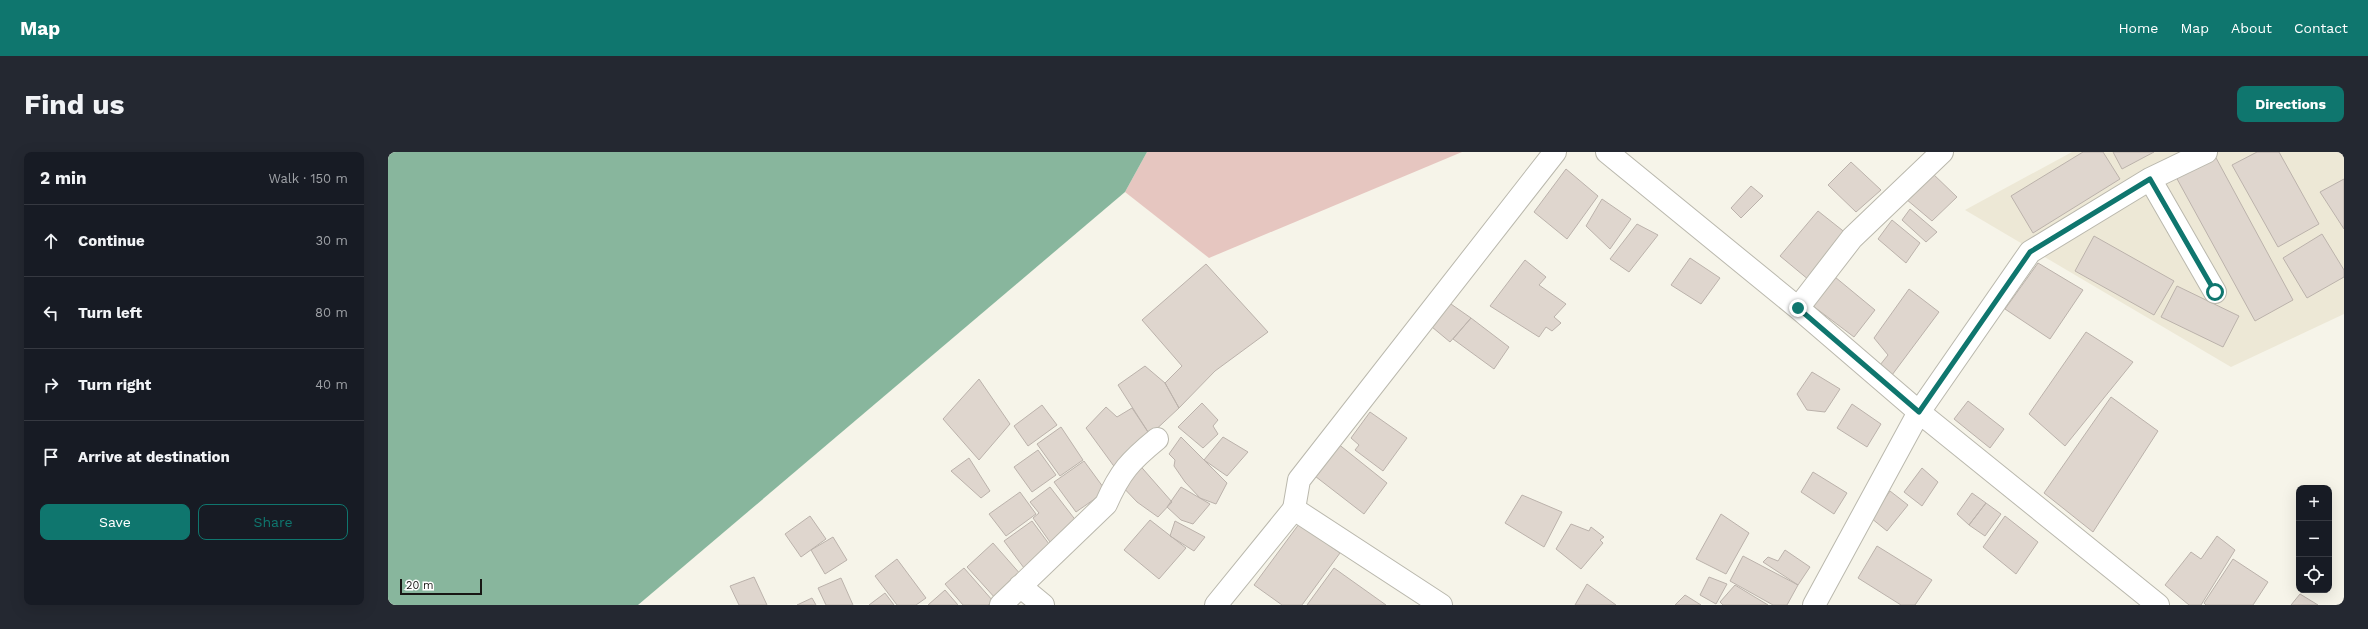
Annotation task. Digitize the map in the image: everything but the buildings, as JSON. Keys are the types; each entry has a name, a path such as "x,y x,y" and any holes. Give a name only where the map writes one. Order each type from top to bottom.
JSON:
{"street":[{"path":"1216,605 1294,509 1299,480 1556,152"},
{"path":"1607,152 1798,308 1919,412 2158,605"},
{"path":"1798,308 1852,238 1942,152"},
{"path":"1814,605 1919,412 2030,252 2150,179 2206,152"},
{"path":"2150,179 2215,292"},
{"path":"1001,605 1106,504 1114,483 1129,462 1157,439"},
{"path":"1294,509 1442,605"},
{"path":"1020,586 1043,605"}],"shaded area":[{"path":"388,152 1147,152 1125,192 638,605 388,605"},
{"path":"1147,152 1462,152 1209,258 1125,192"},
{"path":"2072,152 2344,152 2344,314 2231,367 1965,210"}],"route":[{"path":"1798,308 1919,412 2016,270 2030,252 2150,179 2215,292"}]}
